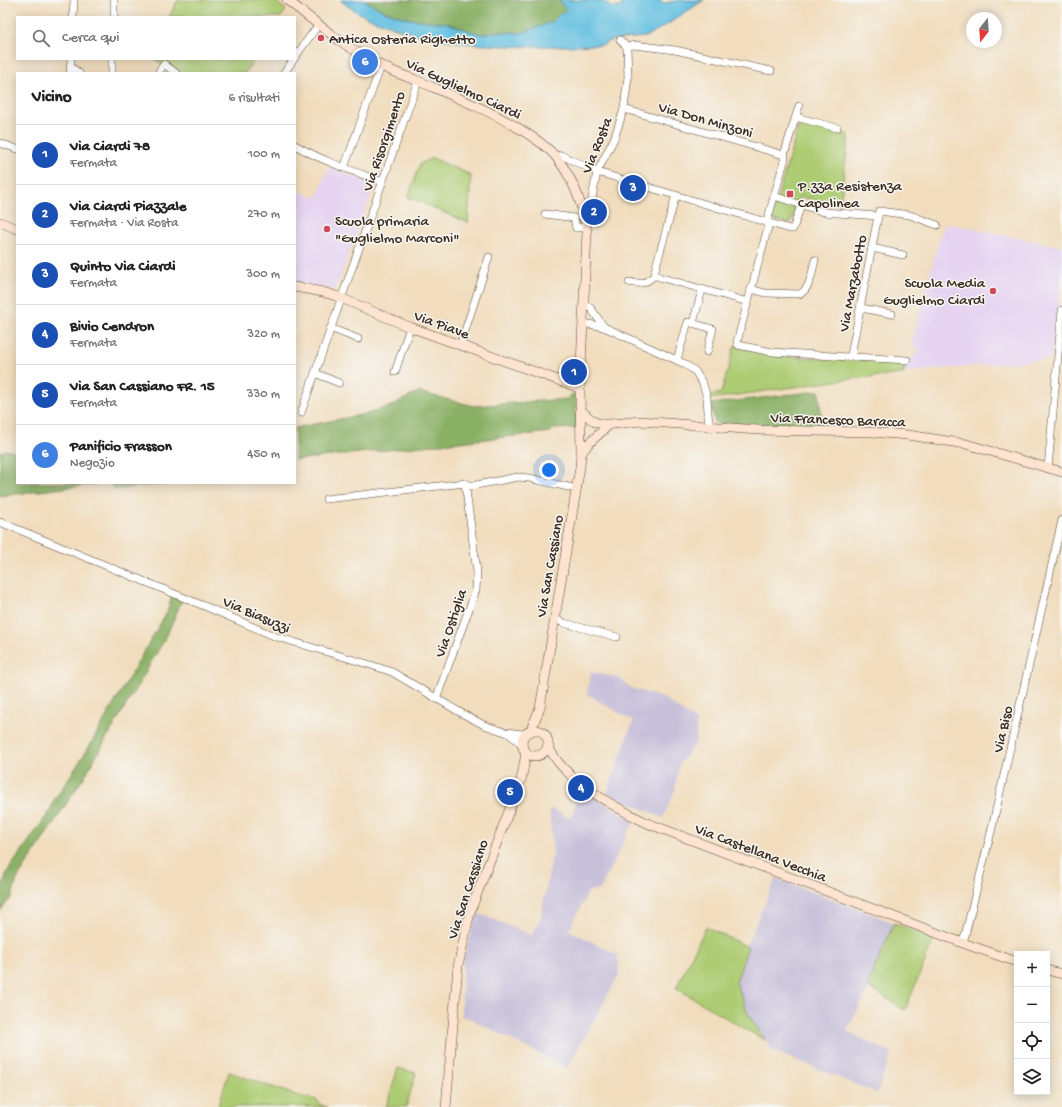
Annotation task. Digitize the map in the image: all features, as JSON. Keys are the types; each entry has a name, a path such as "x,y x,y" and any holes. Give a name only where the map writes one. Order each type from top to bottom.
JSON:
{"main road":[{"name":"Via Guglielmo Ciardi","path":"287,0 336,38 381,66 503,118 536,139 556,157 579,197 583,208 586,227 586,273 580,388 581,428"},
{"path":"0,222 16,229"},
{"name":"Via Piave","path":"296,286 323,292 341,298 460,346 580,388"},
{"path":"581,410 596,423"},
{"name":"Via Francesco Baracca","path":"581,428 585,425 596,423 609,425 622,422 640,422 758,430 871,432 928,437 988,449 1062,472"},
{"name":"Via Francesco Baracca","path":"581,454 588,444 609,425"},
{"path":"581,428 599,433"},
{"name":"Via San Cassiano","path":"529,732 540,708 577,489 581,454 581,428"},
{"name":"Via San Cassiano","path":"540,708 543,733"},
{"path":"537,731 543,733 547,738 548,745 545,752 538,756 532,755 524,748 523,738 529,732 537,731"},
{"name":"Via Castellana Vecchia","path":"548,745 552,754 561,765 583,785 647,823 1014,961"},
{"name":"Via San Cassiano","path":"521,780 524,765 524,748"},
{"name":"Via San Cassiano","path":"446,1107 458,966 470,912 521,780 529,765 538,756"},
{"name":"Via Castellana Vecchia","path":"538,756 548,758 561,765"},
{"path":"1050,971 1062,974"}],"street":[{"path":"73,16 74,0"},
{"path":"114,0 114,16"},
{"path":"296,55 319,24"},
{"path":"620,40 627,47 634,45 675,50 771,71"},
{"name":"Via Rosta","path":"583,208 591,204 597,172 614,139 624,109 628,77 627,47"},
{"path":"70,70 71,60"},
{"path":"112,60 112,72"},
{"path":"285,72 293,60"},
{"path":"159,72 164,64 175,72"},
{"path":"344,168 381,66"},
{"name":"Via Risorgimento","path":"301,413 418,81"},
{"path":"655,275 702,290 748,302 785,158 783,155 799,106"},
{"name":"Via Don Minzoni","path":"624,109 783,155"},
{"path":"796,117 837,128"},
{"path":"0,143 16,149"},
{"path":"296,146 309,153 344,168 383,182"},
{"path":"556,157 561,155 597,172 790,229 793,229 801,205"},
{"path":"655,275 655,270 676,195"},
{"name":"Via Marzabotto","path":"774,196 824,212 878,216"},
{"name":"Via Marzabotto","path":"851,355 879,211 910,215 937,225"},
{"path":"545,214 574,218 576,228 586,227"},
{"path":"872,248 903,255"},
{"path":"460,346 489,257"},
{"path":"751,289 773,294 800,294 805,292 815,260"},
{"path":"629,282 638,284 643,283 655,275"},
{"path":"678,360 689,324 702,290"},
{"name":"Via Marzabotto","path":"748,302 738,345 772,352 848,357 851,355 854,357 907,360"},
{"path":"584,306 590,308 604,327"},
{"path":"861,308 892,314"},
{"path":"1048,468 1062,310"},
{"path":"583,323 604,327 678,360 695,371 703,384 707,398 709,426"},
{"path":"689,324 713,329 707,352"},
{"path":"395,372 410,327"},
{"path":"330,328 358,339"},
{"path":"315,373 340,383"},
{"path":"326,499 465,483 471,486 518,477 529,478 577,489"},
{"name":"Via Ostiglia","path":"436,699 476,590 477,572 465,483"},
{"name":"Via Biso","path":"963,943 995,816 1062,520"},
{"name":"Via Biasuzzi","path":"0,522 274,636 392,672 436,699 484,724 512,736 524,748"},
{"path":"555,619 564,623 617,637"},
{"name":"Via Biasuzzi","path":"502,731 517,734 529,732"}],"shaded area":[{"name":"Scuola primaria \"Guglielmo Marconi\"","path":"329,167 375,184 335,290 296,283 296,234 298,229 296,228 296,190 316,198"},
{"name":"Scuola Media Guglielmo Ciardi","path":"946,223 1062,247 1062,273 1051,359 905,372 908,359 914,357 919,348 911,346 939,239"},
{"path":"591,672 619,678 631,688 663,698 696,721 696,743 679,764 675,790 663,818 607,793 633,721 587,694"},
{"path":"580,788 634,821 600,890 589,891 569,930 618,955 619,975 567,1068 471,1019 461,1016 462,981 463,961 477,913 532,935 540,919 553,853 549,808 571,818"},
{"path":"776,878 894,923 867,986 869,988 847,1031 892,1053 877,1093 773,1051 748,1014 736,982 748,947 746,946"}],"green space":[{"path":"178,0 274,0 286,10 282,16 170,16"},
{"path":"364,0 559,0 568,11 560,14 552,22 521,33 496,32 483,34 447,23 410,19 384,11"},
{"path":"156,60 253,60 246,72 174,72"},
{"path":"800,121 849,135 840,205 800,197 790,224 771,219"},
{"path":"432,158 471,175 468,223 408,197 420,164"},
{"path":"735,345 774,356 907,362 903,374 849,379 710,399 711,395 721,393"},
{"path":"819,391 822,426 748,426 715,423 711,404"},
{"path":"418,392 474,406 567,399 573,393 575,394 577,428 552,429 551,432 296,460 296,428 370,413 391,406"},
{"path":"4,450 16,452 16,484 95,484 0,496 0,451 3,453"},
{"path":"110,484 164,484 115,489"},
{"path":"172,596 182,600 166,637 84,777 17,879 12,897 0,911 0,893 7,872 50,811 53,802 86,752 167,612"},
{"path":"894,923 934,939 905,1010 867,986"},
{"path":"706,927 748,947 736,982 748,1014 765,1040 676,988"},
{"path":"398,1068 416,1073 406,1107 386,1107"},
{"path":"229,1072 295,1095 317,1100 321,1105 327,1107 218,1107"}],"water":[{"path":"340,0 364,0 384,11 409,19 447,23 483,34 496,32 521,33 552,22 560,14 567,11 559,0 600,0 609,4 609,7 621,7 623,0 661,0 664,3 679,0 704,0 668,24 645,37 612,40 603,45 520,46 465,43 411,33 373,19 356,11"}],"place":[{"name":"Antica Osteria Righetto","path":"321,38"},
{"name":"Panificio Frasson","path":"365,62"},
{"name":"Quinto Via Ciardi","path":"633,188"},
{"name":"P.zza Resistenza Capolinea","path":"790,194"},
{"name":"Via Ciardi Piazzale","path":"594,212"},
{"name":"Scuola primaria \"Guglielmo Marconi\"","path":"327,229"},
{"name":"Scuola Media Guglielmo Ciardi","path":"993,291"},
{"name":"Via Ciardi 78","path":"574,372"},
{"name":"Bivio Cendron","path":"581,788"},
{"name":"Via San Cassiano FR. 15","path":"510,792"}]}
